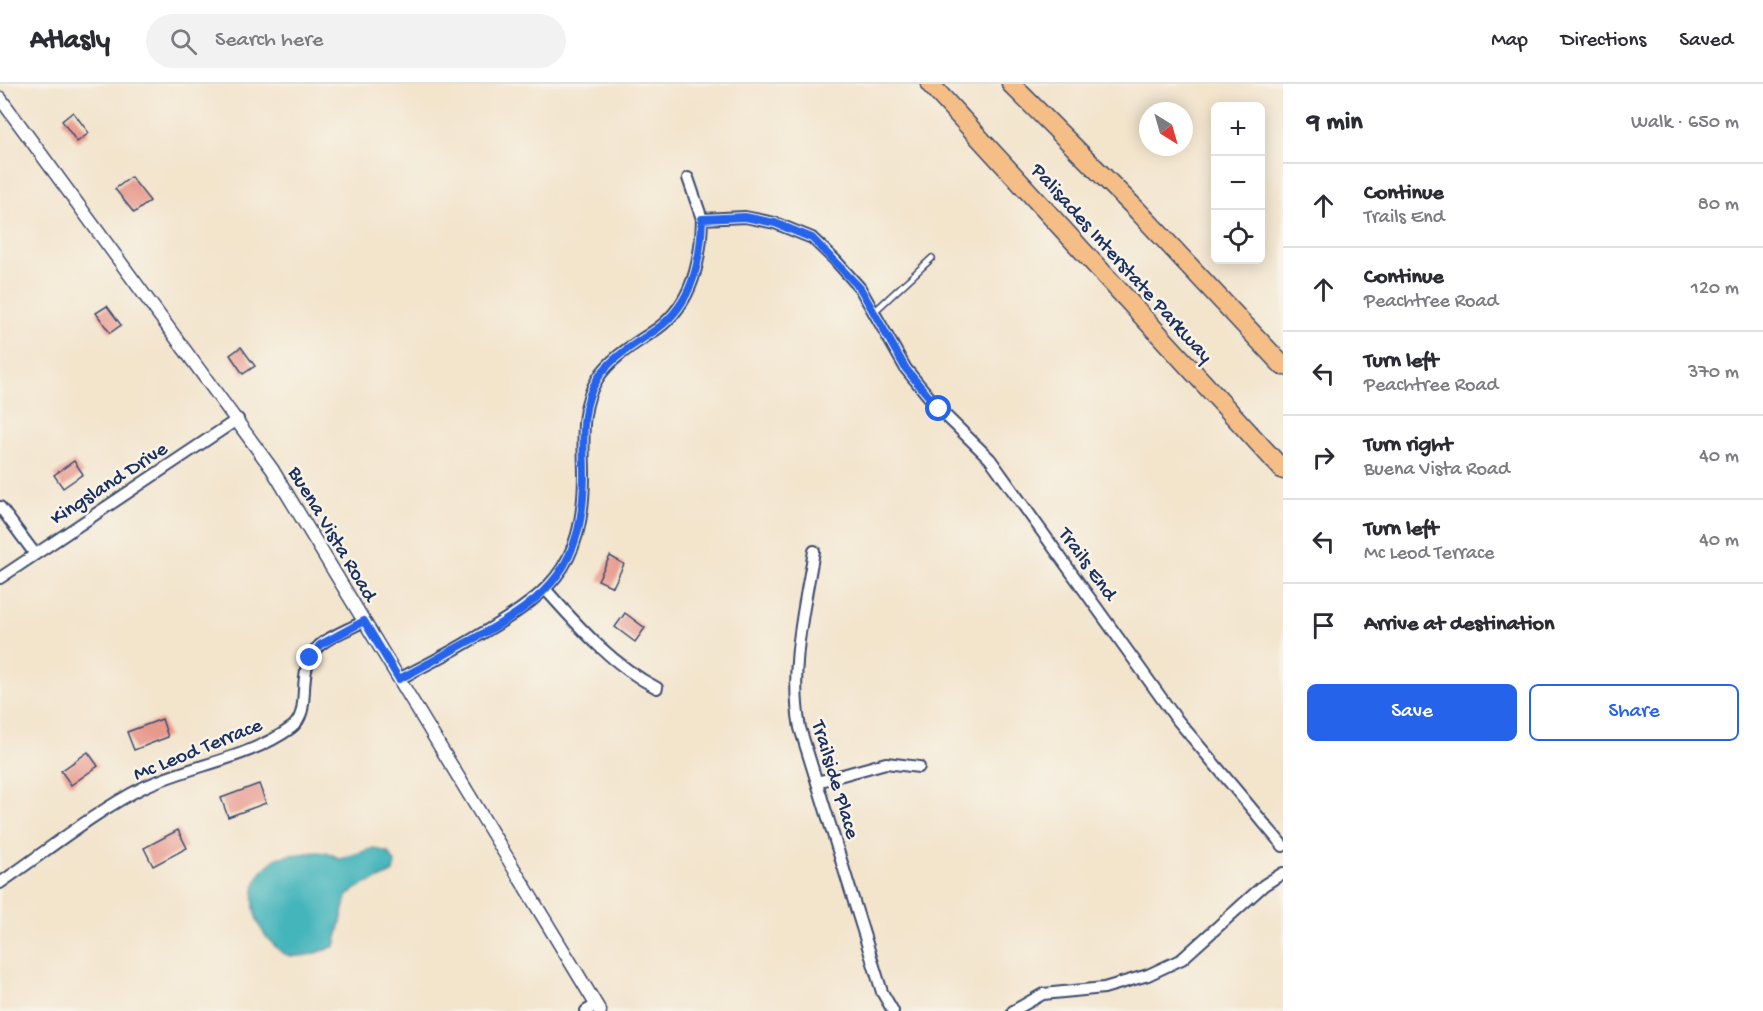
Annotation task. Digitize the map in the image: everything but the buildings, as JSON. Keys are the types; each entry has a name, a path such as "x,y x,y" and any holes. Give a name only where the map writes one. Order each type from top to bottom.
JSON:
{"highway":[{"name":"Palisades Interstate Parkway","path":"930,84 1283,470"},
{"name":"Palisades Interstate Parkway","path":"1011,84 1151,225 1283,366"}],"street":[{"name":"Buena Vista Road","path":"0,98 238,419 304,519 594,1009"},
{"path":"399,679 507,620 546,590 569,558 579,531 583,502 584,420 598,378 615,359 660,327 686,297 701,252 702,219 688,177"},
{"name":"Trails End","path":"702,219 745,217 775,223 812,238 836,260 868,300 906,369 939,409 990,459 1175,717 1283,846"},
{"name":"Kingsland Drive","path":"0,578 238,419"},
{"path":"0,507 35,554"},
{"name":"Trailside Place","path":"814,551 794,680 800,728 882,992 893,1011"},
{"path":"546,590 601,648 638,678 657,688"},
{"name":"Mc Leod Terrace","path":"0,883 143,788 265,743 294,726 301,714 304,700 304,672 310,658 320,645 364,621"},
{"path":"817,782 886,763 919,767"},
{"path":"1013,1011 1043,994 1104,988 1148,975 1182,959 1264,885 1283,873"}],"lane":[{"path":"874,312 932,258"}],"water":[{"path":"374,848 389,853 395,863 393,872 356,889 347,897 335,946 307,955 291,956 281,952 269,940 257,920 254,898 259,878 274,860 283,856 316,852 330,854 340,859"}],"route":[{"path":"310,658 320,645 364,621 399,679 492,629 531,604 546,590 569,558 579,531 584,473 582,438 590,397 598,378 615,359 660,327 686,297 701,252 702,219 745,217 775,223 812,238 836,260 860,288 906,369 939,409"}]}
